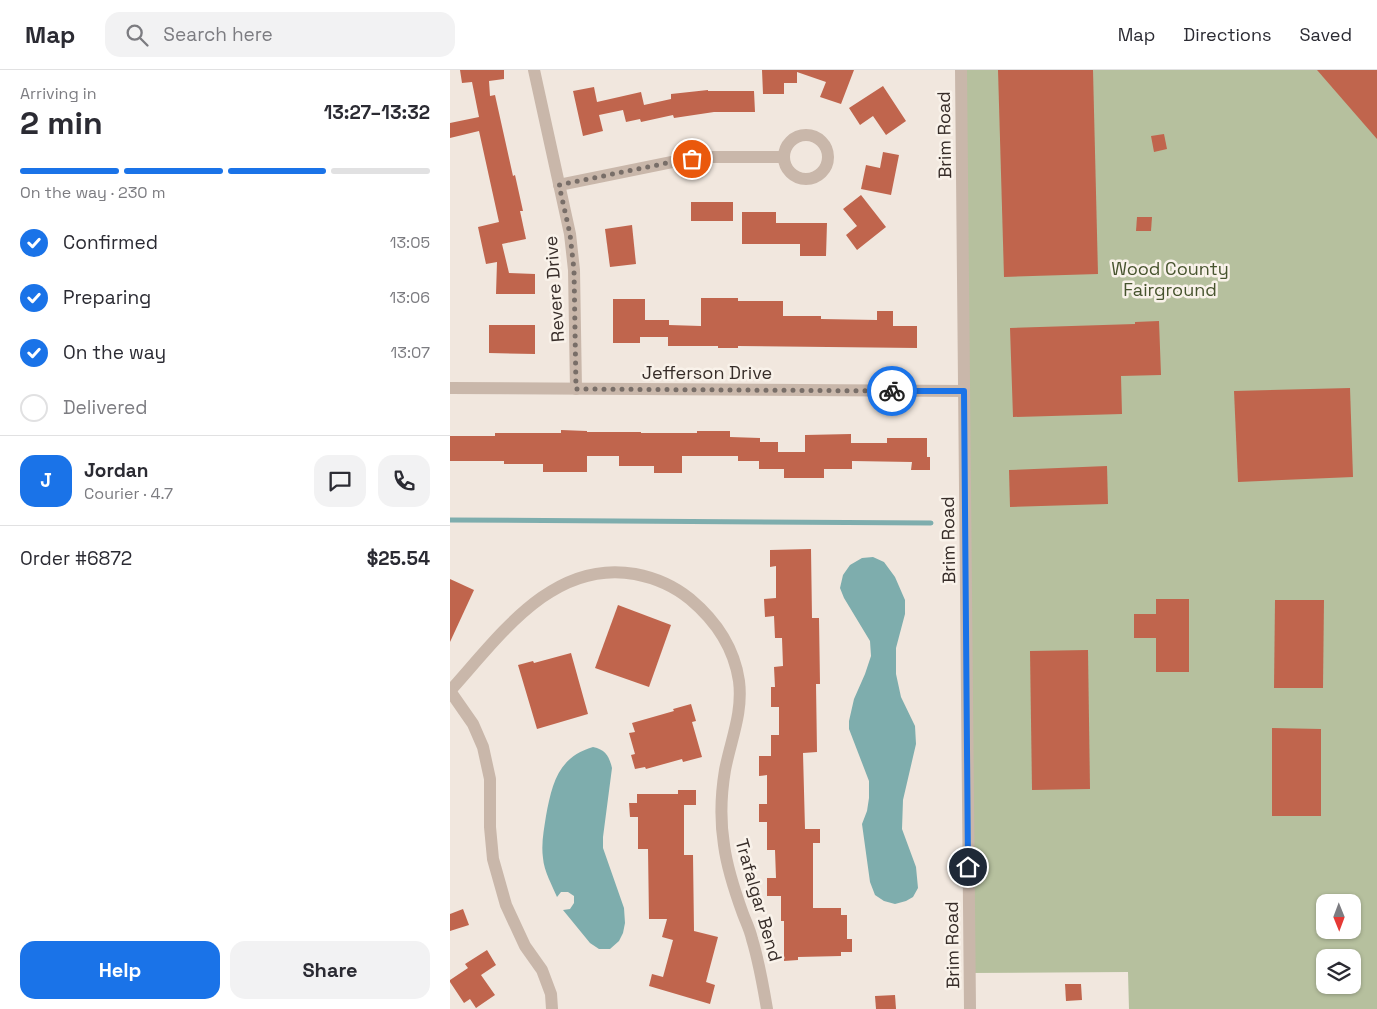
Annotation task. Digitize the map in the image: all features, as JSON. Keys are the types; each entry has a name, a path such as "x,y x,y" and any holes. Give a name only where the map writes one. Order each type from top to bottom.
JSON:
{"street":[{"name":"Revere Drive","path":"534,70 570,234 574,270 576,389"},
{"name":"Brim Road","path":"961,70 970,1009"},
{"path":"559,185 672,162 712,157 783,157"},
{"name":"Jefferson Drive","path":"450,388 964,391"},
{"name":"Trafalgar Bend","path":"450,691 514,620 532,604 553,590 576,579 612,572 624,572 649,577 682,593 702,609 727,643 739,678 740,702 737,726 725,769 722,794 724,845 729,870 762,973 766,1009"},
{"path":"450,691 473,724 483,747 490,779 490,827 493,859 506,905 525,946 542,970 551,994 552,1009"}],"green space":[{"name":"Wood County Fairground","path":"961,70 1377,70 1377,1009 1129,1009 1128,972 969,973"}],"water":[{"path":"873,557 884,562 895,577 905,600 905,614 896,648 896,674 901,697 915,726 916,744 903,800 902,829 916,867 918,888 913,897 895,904 884,901 875,895 870,882 862,824 867,811 869,781 849,729 849,721 854,699 871,656 870,641 840,588 843,575 850,565 862,558"},
{"path":"593,747 606,754 612,768 603,848 624,908 625,923 623,933 619,941 610,949 599,949 590,943 563,910 570,909 574,903 574,896 568,892 561,892 557,897 548,878 542,853 548,804 554,783 564,765 581,752"}],"building":[{"path":"460,70 504,70 504,79 489,81 490,96 495,95 513,176 515,175 523,211 520,211 526,239 502,244 509,273 535,274 535,294 496,294 497,262 486,264 478,227 499,222 479,131 450,138 450,123 479,117 472,82 462,83"},
{"path":"762,70 854,70 841,104 820,97 826,82 797,72 797,83 784,83 784,94 763,94"},
{"path":"998,70 1093,70 1098,274 1004,277"},
{"path":"1317,70 1377,70 1377,139"},
{"path":"883,86 906,121 886,135 873,116 860,125 849,108"},
{"path":"594,87 597,102 641,92 644,105 671,99 671,94 708,90 754,91 755,112 714,112 674,118 673,115 641,122 640,119 626,122 623,110 599,115 603,131 583,136 573,91"},
{"path":"1164,134 1167,149 1154,152 1151,136"},
{"path":"883,152 899,155 891,195 861,189 866,165 880,168"},
{"path":"861,195 886,227 857,250 846,235 857,226 843,209"},
{"path":"691,202 733,202 733,221 691,221"},
{"path":"742,212 776,212 776,223 827,223 826,256 800,256 800,244 742,244"},
{"path":"1137,217 1152,217 1151,231 1136,231"},
{"path":"632,225 636,264 610,267 605,229"},
{"path":"701,298 738,298 738,301 783,301 783,316 821,316 821,319 877,320 877,311 893,311 893,326 917,326 917,348 738,346 738,348 718,348 718,346 668,346 668,337 640,337 640,343 613,343 613,299 645,299 645,320 669,320 669,325 701,326"},
{"path":"1159,321 1161,375 1121,376 1122,414 1013,417 1010,328 1135,324 1135,322"},
{"path":"489,325 535,325 535,354 489,353"},
{"path":"1350,388 1353,477 1238,482 1234,391"},
{"path":"561,430 641,433 730,431 730,437 760,438 760,442 778,442 778,452 805,452 805,435 851,434 851,443 887,443 887,438 927,438 927,457 930,457 930,470 911,470 912,462 852,461 852,469 824,469 824,478 784,478 784,469 759,469 759,461 738,461 738,456 682,456 682,473 654,473 654,466 619,466 619,456 587,456 587,472 543,472 543,464 504,464 504,461 450,461 450,436 495,436 495,433 561,433"},
{"path":"1107,466 1108,504 1010,507 1009,470"},
{"path":"811,549 812,618 819,618 820,684 816,684 817,752 803,753 805,829 820,829 820,843 813,843 813,908 841,908 841,915 847,915 847,939 852,939 852,952 841,952 841,956 798,957 798,960 784,961 784,921 781,921 781,896 767,896 767,878 776,878 775,850 767,850 767,822 759,822 759,804 767,804 767,775 759,776 759,756 771,756 771,735 779,735 779,707 771,707 771,687 775,687 774,667 783,666 782,638 775,638 774,616 765,617 764,599 776,598 776,566 770,567 770,550"},
{"path":"450,579 474,590 450,642"},
{"path":"1156,599 1189,599 1189,672 1156,672 1156,638 1134,638 1134,614 1156,614"},
{"path":"1275,600 1324,600 1323,688 1274,688"},
{"path":"618,605 671,625 649,687 595,668"},
{"path":"1088,650 1090,789 1032,790 1030,651"},
{"path":"571,653 588,714 537,729 518,665 533,661 534,663"},
{"path":"691,704 696,721 692,722 702,757 683,762 682,759 646,769 645,767 635,769 631,755 635,754 629,733 635,732 632,723"},
{"path":"1272,728 1321,729 1321,816 1272,816"},
{"path":"678,790 696,790 696,805 684,805 684,855 693,855 694,931 718,937 706,982 715,985 710,1004 649,986 652,974 663,977 673,940 662,937 667,919 649,919 648,849 638,849 638,817 630,817 629,803 637,803 637,794 678,794"},
{"path":"463,909 469,925 450,931 450,914"},
{"path":"487,950 496,965 481,975 495,995 476,1008 470,999 464,1003 450,980 468,968 465,964"},
{"path":"1065,984 1081,984 1082,1000 1066,1001"},
{"path":"895,995 896,1009 876,1009 875,996"}],"waterway":[{"path":"450,520 931,523"}],"way so far":[{"path":"692,159 559,185 570,234 574,270 576,389 892,391"}],"route":[{"path":"892,391 964,391 968,867"}]}
